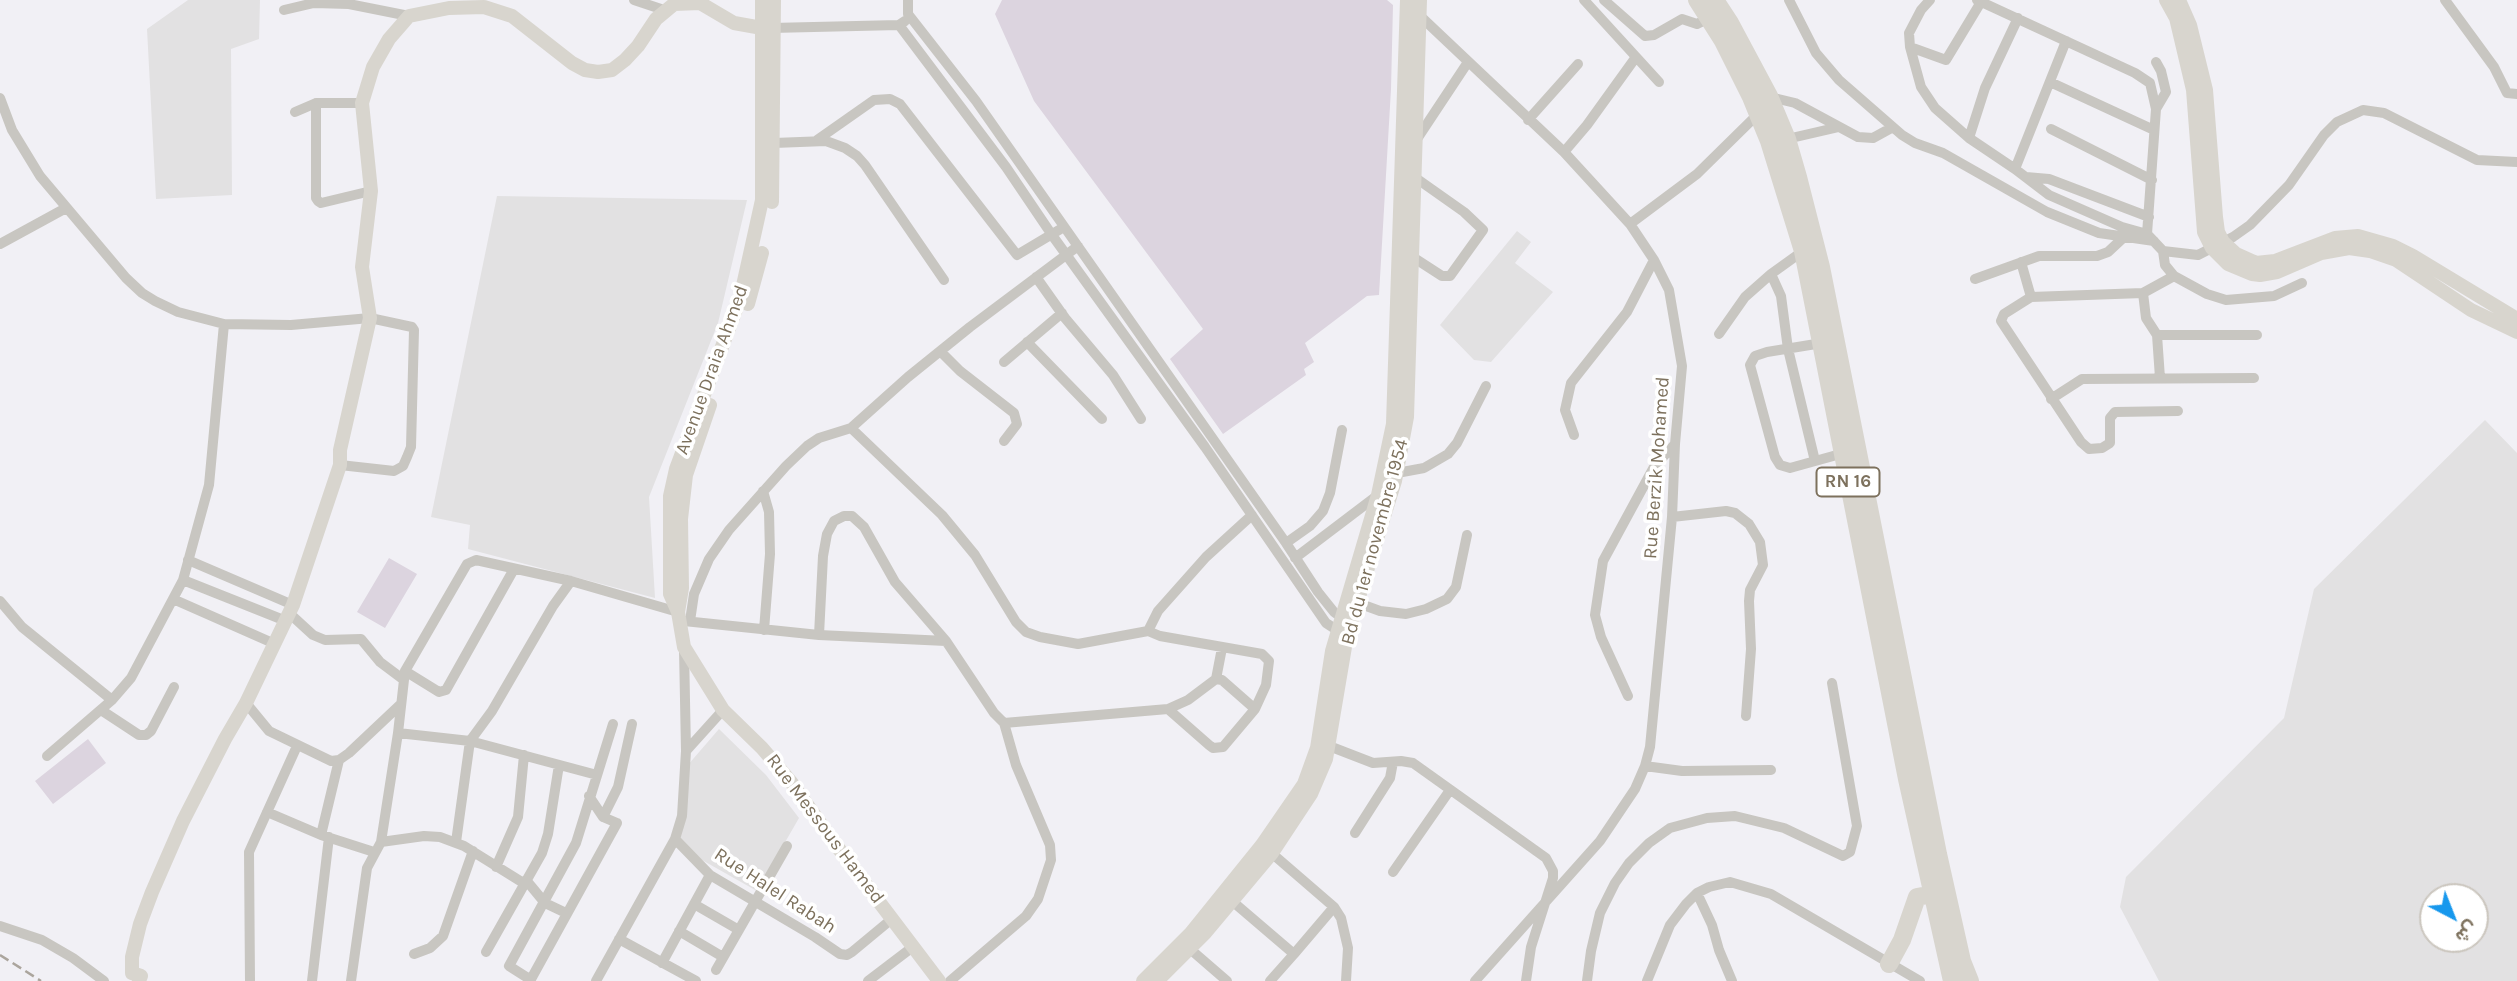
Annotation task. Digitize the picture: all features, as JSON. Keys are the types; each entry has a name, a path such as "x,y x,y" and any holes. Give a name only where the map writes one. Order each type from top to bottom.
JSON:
{"highway":[{"name":"RN 16","path":"1697,0 1739,69 1769,141 1803,251 1907,779 1951,981"},
{"name":"RN 16","path":"1715,0 1769,96 1787,139 1821,267 1937,854 1962,961 1970,981"},
{"path":"1889,964 1902,940 1917,897 1933,894"}],"street":[{"name":"Avenue Draia Ahmed","path":"712,386 733,347 758,271 772,201 774,143 768,28 762,0"},
{"name":"Avenue Draia Ahmed","path":"684,647 681,519 686,475 740,299 761,207 768,28 774,0"},
{"path":"908,0 908,14 976,101 1344,627"},
{"path":"1143,981 1267,849 1314,760 1329,671 1344,627 1378,495 1395,410 1405,252 1407,0"},
{"name":"Rue Berzik Mohamed","path":"1407,0 1420,16 1564,152 1630,225 1654,260 1669,290 1682,366 1672,517 1650,747 1645,766 1628,800 1600,841 1475,981"},
{"name":"Bd du 1er novembre 1954","path":"1157,981 1190,949 1232,901 1267,849 1311,794 1321,774 1329,746 1344,627 1358,603 1396,477 1404,441 1409,394 1405,252 1413,176 1420,0"},
{"path":"1604,0 1645,36 1654,35 1680,19 1698,24 1709,19"},
{"path":"1789,0 1816,53 1839,80 1915,143 1943,153 2047,212 2099,233 2151,238"},
{"path":"1930,0 1921,10 1909,33 1921,87 1941,113 1969,138 2049,195 2151,238 2163,251 2165,265 2174,276 2207,294 2226,300 2274,296 2302,283"},
{"path":"2166,0 2176,18 2193,90 2204,232 2218,245 2256,262 2275,261 2334,238 2358,236 2393,246 2413,256 2517,318"},
{"path":"2179,0 2190,25 2206,90 2218,245 2228,264 2260,275 2277,272 2321,253 2349,248 2370,251 2396,260 2471,310 2517,332"},
{"path":"2445,0 2494,67 2507,93 2517,94"},
{"path":"637,1 664,10"},
{"path":"284,10 314,4 349,2 409,16 473,6 497,10 529,27 572,63 585,70 598,72 612,70 625,60 664,10 682,2 700,1 734,23 768,28 899,25 908,14"},
{"path":"1910,47 1946,60 1979,1 2135,73 2150,83 2156,109 2149,217 2151,238"},
{"path":"1590,2 1659,82"},
{"path":"138,980 132,973 132,957 152,892 183,821 246,703 289,613 340,465 340,450 370,317 362,267 371,191 362,103 373,67 382,50 409,16"},
{"path":"1969,138 1985,88 2018,18"},
{"path":"899,25 998,156 1326,623 1344,627"},
{"path":"2015,169 2066,41"},
{"path":"1564,152 1636,57"},
{"path":"1415,142 1468,62"},
{"path":"2156,62 2166,92 2156,109"},
{"path":"1528,120 1578,64"},
{"path":"2050,82 2154,130"},
{"path":"1769,96 1795,103 1864,139 1873,138 1893,127"},
{"path":"0,98 24,153 66,208 142,293 178,313 224,324 291,325 370,317 414,330 411,447 403,466 394,471 340,465"},
{"path":"817,140 874,100 890,99 901,104 1015,254 1021,254 1064,227"},
{"path":"295,112 316,103 362,103"},
{"path":"316,103 316,198 321,203 371,191"},
{"path":"2163,251 2198,255 2250,225 2289,185 2324,135 2337,122 2356,111 2374,110 2384,113 2477,160 2517,162"},
{"path":"1630,225 1697,174 1758,114"},
{"path":"1787,139 1839,127"},
{"path":"2051,129 2151,180"},
{"path":"774,143 817,140 845,148 865,165 944,280"},
{"path":"1405,252 1442,276 1450,276 1483,230 1464,212 1413,176"},
{"path":"2026,177 2049,179 2149,217"},
{"path":"0,244 66,208"},
{"path":"1975,279 2039,257 2097,256 2108,251 2123,237"},
{"path":"683,618 709,559 729,530 807,446 819,438 851,428 940,352 1078,246"},
{"path":"1719,334 1745,297 1803,251"},
{"path":"1573,435 1564,410 1571,383 1621,321 1654,260"},
{"path":"2021,262 2031,297"},
{"path":"1771,274 1781,296 1788,349 1815,461"},
{"path":"2174,276 2143,293 2031,297 2004,314 2001,321 2081,442 2094,450 2110,443 2110,418 2115,412 2178,411"},
{"path":"1037,277 1062,313 1113,375 1141,419"},
{"path":"2143,293 2145,315 2157,335 2160,378"},
{"path":"1004,362 1062,313"},
{"path":"47,756 112,700 131,678 183,580 209,485 224,324"},
{"path":"2157,335 2257,335"},
{"path":"1027,342 1102,419"},
{"path":"1822,344 1755,356 1751,362 1752,374 1777,461 1790,468 1844,453"},
{"path":"940,352 1014,413 1017,424 1004,441"},
{"path":"2052,398 2082,379 2254,378"},
{"path":"1295,558 1378,495 1396,477 1424,468 1448,454 1457,443 1486,386"},
{"path":"851,428 959,534 1016,622 1026,632 1078,644 1148,631 1160,636 1262,654 1269,661 1266,685 1255,709 1223,747 1209,745 1168,709"},
{"path":"1286,543 1310,526 1323,511 1330,492 1342,430"},
{"path":"1628,696 1597,626 1597,597 1604,561 1654,467 1675,444"},
{"path":"763,491 769,512 770,554 764,630"},
{"path":"1672,517 1726,511 1735,513 1749,524 1760,542 1763,565 1750,590 1749,601 1751,649 1746,716"},
{"path":"1148,631 1158,611 1206,557 1252,515"},
{"path":"819,635 823,556 827,534 834,522 844,516 852,516 864,527 895,582 946,641 994,713 1004,723 1016,765 1050,845 1051,860 1038,900 1027,916 950,981"},
{"path":"1358,603 1380,611 1406,614 1426,609 1447,598 1456,587 1467,535"},
{"path":"188,560 289,613 313,635 325,640 361,639 380,662 439,692 446,690 514,569"},
{"path":"351,981 367,868 381,842 405,676 467,564 477,560 571,581 683,618 819,635 946,641"},
{"path":"183,580 289,613"},
{"path":"456,842 470,741 515,675 553,606 571,581"},
{"path":"173,599 275,644"},
{"path":"0,601 22,627 112,700"},
{"path":"596,981 675,839 681,816 686,751 684,647"},
{"name":"Rue Messous Hamed","path":"684,647 723,710 762,748 791,782 939,981"},
{"path":"1004,723 1168,709 1188,700 1216,679 1222,648"},
{"path":"1216,679 1223,680 1255,709"},
{"path":"1587,981 1600,913 1615,883 1629,863 1649,843 1670,828 1707,818 1735,816 1784,828 1843,856 1850,852 1857,826 1832,683"},
{"path":"101,710 139,735 146,735 174,687"},
{"path":"246,703 269,731 331,761 339,760 349,753 401,704"},
{"path":"686,751 723,710"},
{"path":"589,796 603,817 617,823 530,980 509,966 576,843 589,796 612,724"},
{"path":"603,817 618,787 632,724"},
{"path":"398,733 470,741 597,775"},
{"path":"250,981 249,852 296,746"},
{"path":"1329,746 1373,763 1413,763 1546,858 1551,864 1553,878 1531,947 1526,981"},
{"path":"496,867 518,817 524,755"},
{"path":"312,981 325,836 339,760"},
{"path":"1355,833 1386,787 1393,762"},
{"path":"486,953 541,853 548,834 559,765"},
{"path":"1645,766 1682,771 1771,769"},
{"path":"1393,872 1450,790"},
{"path":"267,812 325,836 374,852"},
{"path":"381,842 424,836 456,842 525,882 545,903 566,913"},
{"name":"Rue Halel Rabah","path":"675,839 710,876 843,955 852,952 892,918"},
{"path":"716,970 787,846"},
{"path":"1267,849 1334,907 1341,918 1347,938 1346,981"},
{"path":"414,954 430,948 443,936 473,851"},
{"path":"662,963 710,876"},
{"path":"1647,981 1670,925 1697,893 1730,882 1771,894 1920,981"},
{"path":"1697,893 1712,925 1731,981"},
{"path":"1232,901 1294,954"},
{"path":"694,904 739,930"},
{"path":"1270,981 1334,907"},
{"path":"0,926 42,940 104,981"},
{"path":"679,931 723,957"},
{"path":"618,940 696,981"},
{"path":"868,981 914,946"},
{"path":"1190,949 1227,981"}],"shaded area":[{"path":"188,0 260,0 259,39 231,49 232,195 156,199 147,29"},
{"path":"1002,0 1387,0 1393,5 1379,295 1367,296 1305,343 1314,362 1304,369 1306,375 1223,434 1170,359 1203,329 1034,101 995,14"},
{"path":"497,196 747,200 718,323 649,497 655,598 468,549 470,525 431,517"},
{"path":"1517,231 1531,242 1515,263 1553,292 1491,362 1474,360 1440,325"},
{"path":"2485,420 2517,453 2517,981 2159,981 2120,907 2126,877 2284,718 2314,589"},
{"path":"389,558 417,574 385,628 357,612"},
{"path":"719,729 766,775 799,818 757,891 677,846 687,766"},
{"path":"88,739 106,763 53,804 35,781"}],"railway":[{"path":"0,955 41,981"}]}
